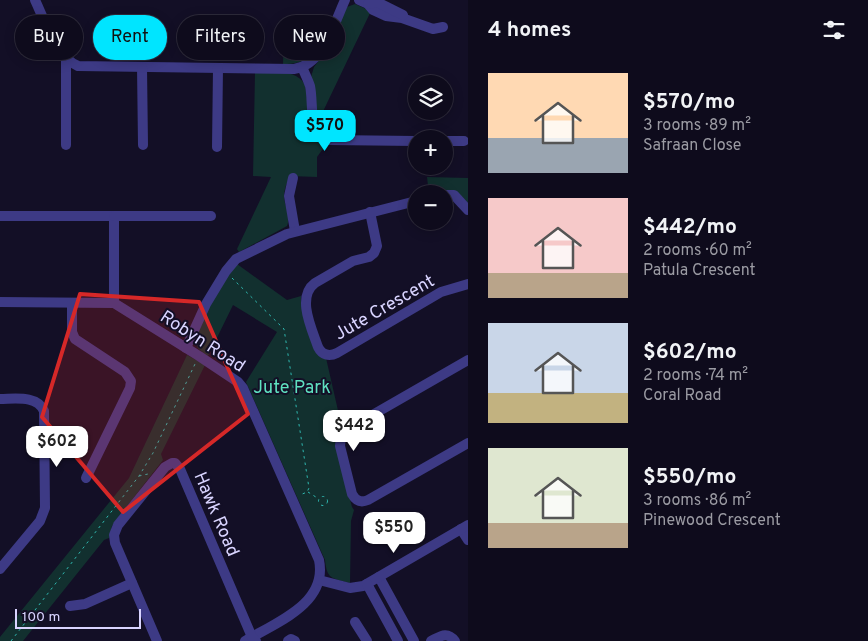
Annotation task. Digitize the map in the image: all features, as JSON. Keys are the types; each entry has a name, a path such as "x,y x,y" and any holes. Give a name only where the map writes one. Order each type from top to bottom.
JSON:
{"street":[{"path":"35,0 42,15"},
{"path":"68,60 84,67 302,68 310,64 318,56 345,0"},
{"path":"364,2 377,2 415,22 433,29 443,27"},
{"path":"66,60 66,145"},
{"path":"142,68 142,145"},
{"path":"217,147 218,68"},
{"path":"302,68 310,87 314,128 322,138 328,140 408,141"},
{"path":"453,141 464,141"},
{"path":"293,178 289,196 296,231"},
{"path":"453,195 468,210"},
{"path":"186,348 206,304 236,258 278,237 296,231 408,203"},
{"name":"Jute Crescent","path":"370,212 377,246 374,253 369,257 353,261 310,287 306,293 306,304 321,352 330,355 337,353 441,292 468,284"},
{"path":"0,216 211,216"},
{"path":"0,302 114,303 114,216"},
{"path":"72,303 72,332 75,339 126,372 131,381 130,388 86,478"},
{"name":"Robyn Road","path":"114,303 199,356 238,382 243,388 319,560 321,572 319,580"},
{"path":"468,360 348,430 341,437 340,446 352,494 356,500 362,502 468,443"},
{"path":"0,399 31,400 39,404 44,411 44,508 40,521 0,569"},
{"name":"Hawk Road","path":"158,641 114,543 115,530 165,467 175,463 180,468 251,640"},
{"path":"251,640 304,606 312,596 319,580 350,588 358,588 465,527 468,540"},
{"path":"380,576 414,641"},
{"path":"70,606 85,604 132,583"},
{"path":"367,584 398,641"},
{"path":"356,622 367,641"},
{"path":"431,641 442,635 448,635 455,641"},
{"path":"288,641 291,639 296,641"}],"path":[{"path":"226,271 284,329 308,488 307,492"},
{"path":"11,641 139,476 154,453 199,356"},
{"path":"292,498 307,492"},
{"path":"307,492 319,499"}],"highlighted area":[{"path":"80,294 199,302 248,414 123,512 42,417"}],"green space":[{"path":"355,4 371,11 317,124 311,77 314,67 319,60 345,60 345,15 343,15 347,7"},
{"path":"283,60 305,60 298,63 283,64"},
{"path":"276,72 290,74 301,80 305,85 312,131 316,138 325,143 325,146 317,157 317,177 290,176 284,194 288,216 287,226 239,252 237,249 271,177 253,176 255,73"},
{"path":"427,177 468,178 468,203 459,194 453,192 453,185 428,185"},
{"name":"Jute Park","path":"237,264 287,300 301,296 301,304 326,358 342,428 338,433 336,444 354,510 351,521 350,583 334,579 327,571 325,560 246,382 277,332 233,305 208,356 196,345 195,339 211,303"},
{"path":"187,355 205,365 161,454 163,460 116,520 112,526 109,538 104,540 23,641 0,641 0,637 129,478"}]}
